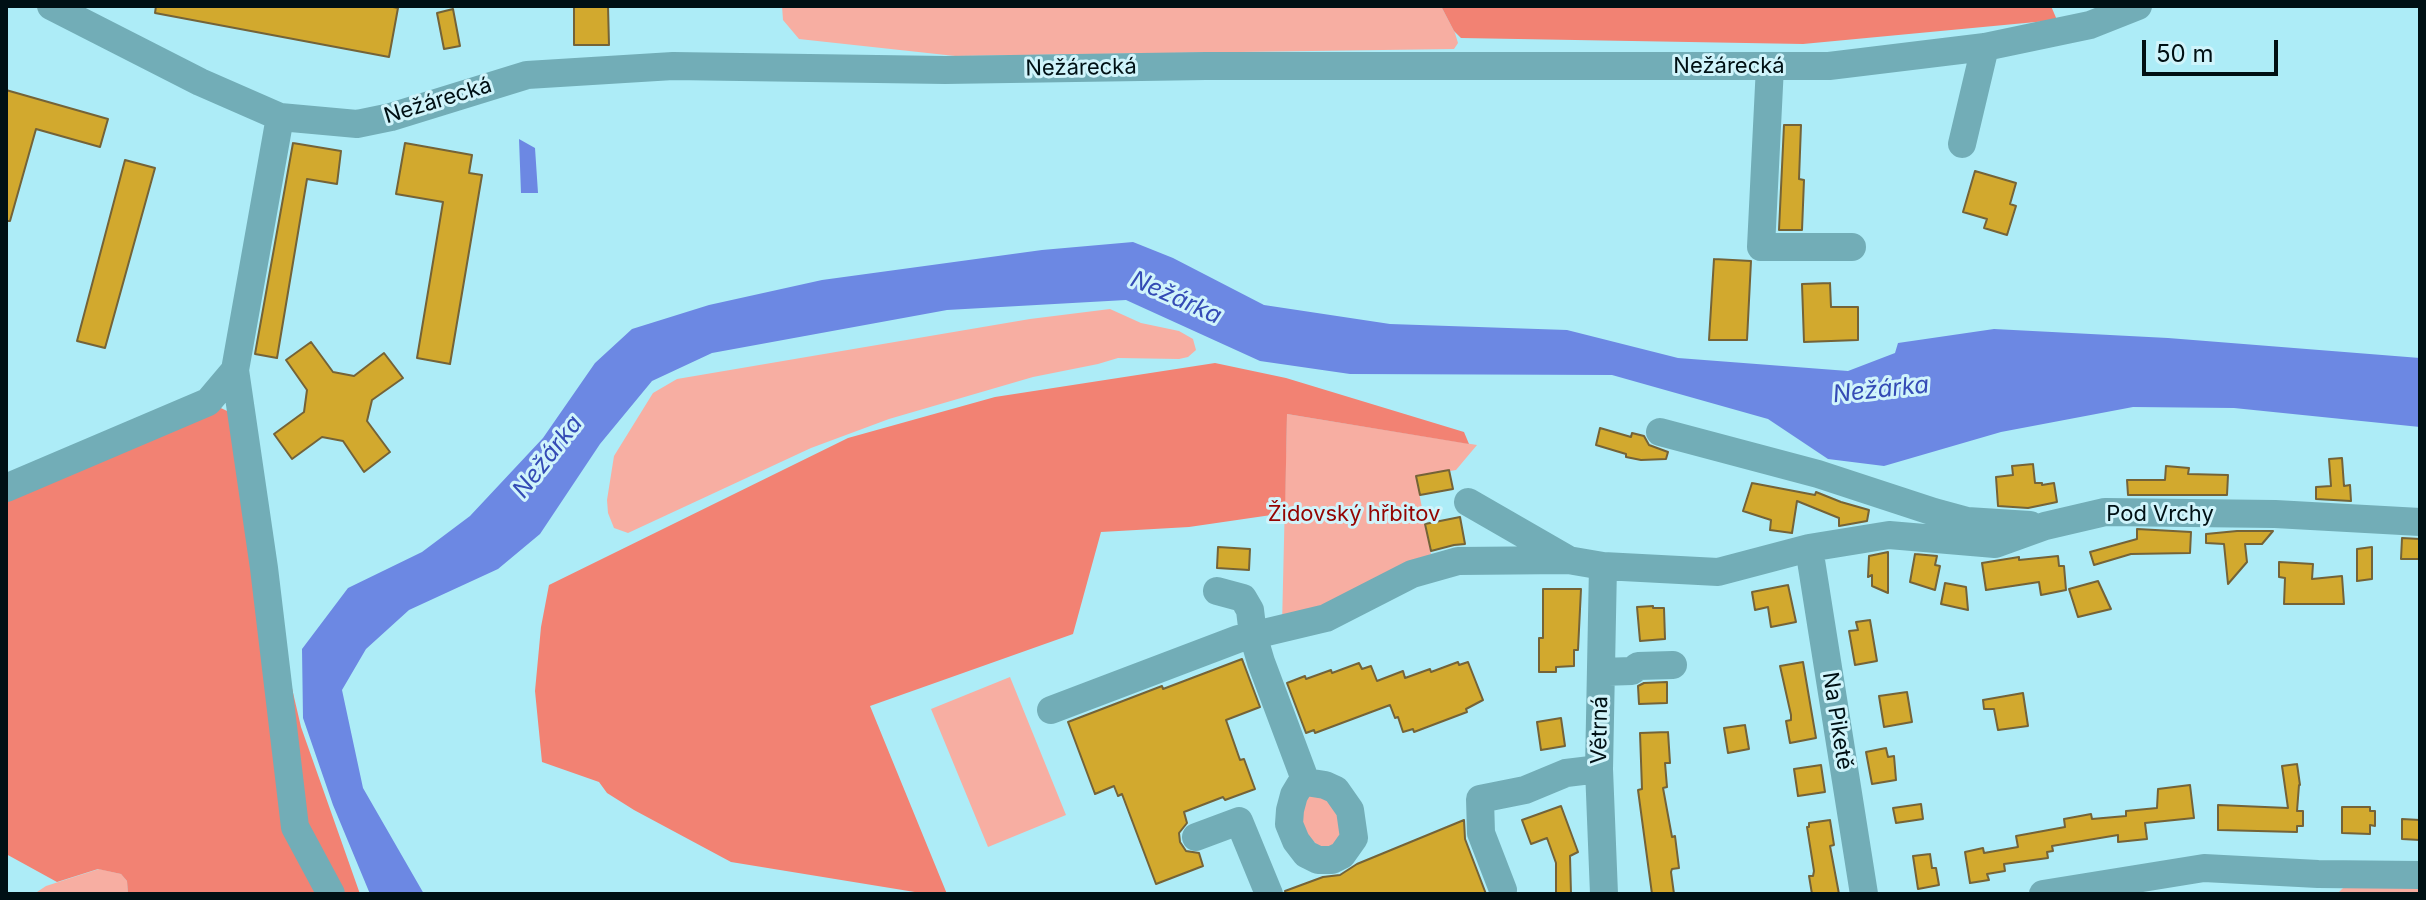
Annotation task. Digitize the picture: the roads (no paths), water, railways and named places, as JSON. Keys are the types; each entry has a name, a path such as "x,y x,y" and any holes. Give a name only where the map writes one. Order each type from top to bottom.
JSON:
{"street":[{"name":"Nežárecká","path":"51,6 200,82 280,117 357,124 391,117 514,78 673,66 945,70 1206,66 1829,66 1985,47 2090,25 2138,6"},
{"path":"1962,144 1985,47"},
{"path":"1770,66 1761,247 1852,247"},
{"path":"280,117 235,370 264,568 295,827 331,894"},
{"path":"12,482 208,402 235,370"},
{"path":"1660,432 1818,474 1967,521 2045,526"},
{"path":"1468,502 1568,560"},
{"name":"Pod Vrchy","path":"1568,560 1603,566 1718,572 1809,548 1889,535 1995,544 2045,526 2105,512 2275,514 2420,522"},
{"name":"Na Piketě","path":"1809,548 1864,894"},
{"path":"1051,710 1253,635 1326,618 1412,574 1458,561 1568,560"},
{"name":"Větrná","path":"1603,566 1599,769 1604,894"},
{"path":"1217,591 1243,598 1250,610 1261,662 1306,782"},
{"path":"1601,672 1673,665"},
{"path":"1503,890 1481,833 1480,799 1525,790 1566,773 1599,769"},
{"path":"1196,837 1239,821 1269,894"},
{"path":"2043,894 2204,868 2318,884 2420,875"}],"water":[{"path":"519,139 535,148 538,193 521,193"},
{"name":"Nežárka","path":"1133,242 1173,258 1264,305 1390,324 1567,330 1678,358 1848,371 1895,353 1898,343 1994,329 2168,338 2420,358 2420,427 2234,408 2133,407 2001,432 1884,466 1828,459 1768,419 1612,375 1350,374 1260,361 1126,300 947,310 712,353 652,381 600,444 540,534 498,569 409,610 366,649 342,690 363,788 424,894 370,894 333,805 303,718 302,649 348,588 422,552 470,516 543,438 595,363 632,329 709,305 822,280 1042,250"}],"park label":[{"name":"Židovský hřbitov","path":"1354,514"}]}
